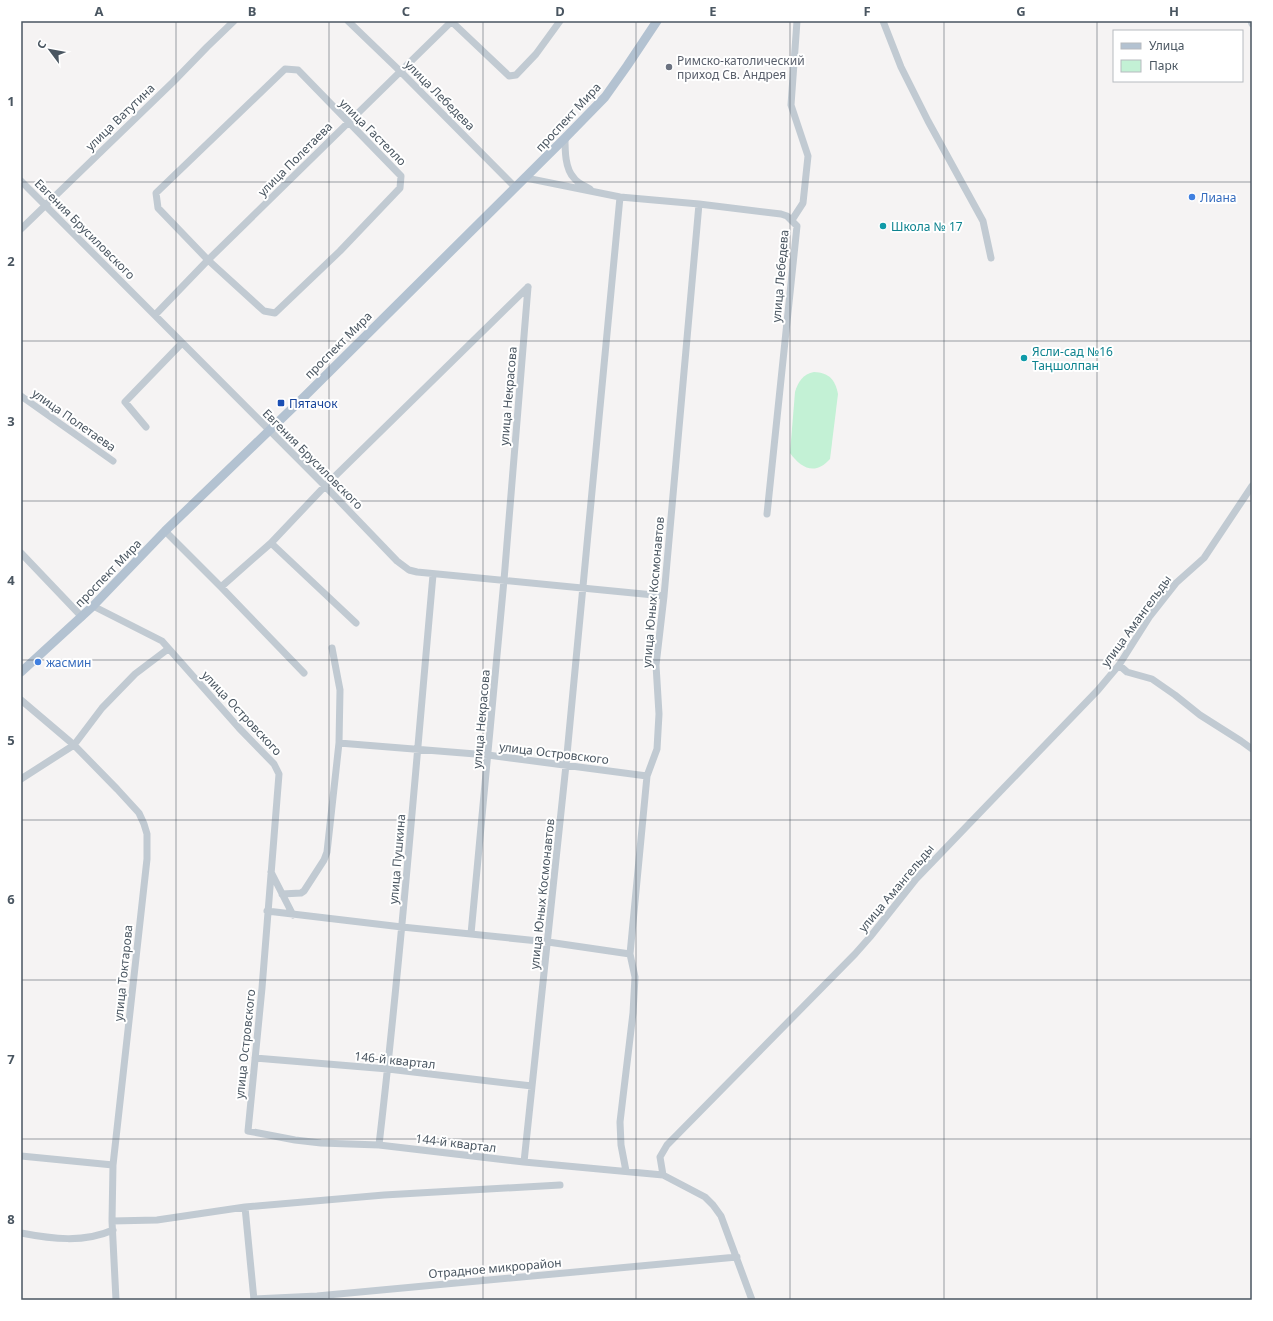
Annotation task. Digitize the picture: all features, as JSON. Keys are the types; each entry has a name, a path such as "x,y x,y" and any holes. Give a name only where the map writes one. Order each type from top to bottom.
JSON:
{"main road":[{"name":"проспект Мира","path":"21,671 93,606 164,532 306,395 515,187 526,178 605,96 657,21"}],"street":[{"name":"улица Ватутина","path":"21,229 234,21"},
{"name":"улица Лебедева","path":"348,21 515,187"},
{"name":"улица Полетаева","path":"155,315 208,260 401,72 451,21"},
{"path":"451,21 509,76 516,75 536,54 560,21"},
{"path":"792,220 803,203 808,156 791,105 798,21"},
{"path":"883,21 901,66 928,121 983,221 991,258"},
{"name":"улица Гастелло","path":"285,69 298,70 348,122 401,176 400,188 340,251 275,313 264,311 208,260 158,208 156,193 285,69"},
{"name":"улица Лебедева","path":"565,138 565,157 573,178 592,190"},
{"name":"улица Лебедева","path":"526,178 573,188 592,190 620,197 699,204 781,214 787,216 797,226 767,514"},
{"name":"Евгения Брусиловского","path":"21,181 398,561 409,570 433,574 664,596"},
{"name":"улица Юных Космонавтов","path":"524,1162 566,765 620,197"},
{"name":"улица Юных Космонавтов","path":"626,1172 620,1122 633,1013 635,977 630,954 648,776 657,749 659,714 656,665 664,596 699,204"},
{"name":"улица Некрасова","path":"222,587 271,543 325,486 528,287 504,580 471,934"},
{"path":"146,427 125,402 182,343"},
{"name":"улица Полетаева","path":"21,396 114,461"},
{"name":"улица Амангельды","path":"663,1175 660,1157 667,1145 855,954 916,879 1098,690 1119,665 1150,616 1176,583 1204,558 1252,486"},
{"path":"164,532 222,587 304,673"},
{"path":"271,543 356,624"},
{"path":"21,553 82,616"},
{"name":"улица Пушкина","path":"379,1145 402,927 433,574"},
{"name":"улица Островского","path":"93,606 162,641 239,728 274,764 279,774 248,1131"},
{"path":"21,779 74,746 102,708 135,674 168,648"},
{"path":"282,894 301,893 304,891 324,860 327,852 339,743 340,690 332,648"},
{"path":"1119,665 1127,672 1152,679 1175,694 1200,715 1252,749"},
{"name":"улица Токтарова","path":"21,700 74,746 131,804 139,813 147,834 147,859 113,1164 112,1221 116,1300"},
{"name":"улица Островского","path":"339,743 488,755 648,776"},
{"path":"271,872 293,915"},
{"path":"267,911 548,942 630,954"},
{"name":"146-й квартал","path":"255,1058 388,1069 532,1086"},
{"name":"144-й квартал","path":"248,1131 295,1140 321,1143 379,1145 524,1162 663,1175"},
{"path":"21,1156 113,1164"},
{"path":"663,1175 705,1197 721,1216 752,1300"},
{"path":"112,1221 157,1220 245,1207 384,1195 560,1186"},
{"path":"245,1207 254,1299"},
{"path":"21,1233 50,1238 92,1237 100,1236 113,1230"},
{"name":"Отрадное микрорайон","path":"254,1299 317,1296 737,1257"}],"green space":[{"path":"814,372 827,375 835,384 838,394 830,459 814,469 808,468 799,463 790,453 795,392 802,379"}],"place":[{"name":"Римско-католический приход Св. Андрея","path":"669,67"},
{"name":"Лиана","path":"1192,197"},
{"name":"Школа № 17","path":"883,226"},
{"name":"Ясли-сад №16 Таңшолпан","path":"1024,358"},
{"name":"Пятачок","path":"281,403"},
{"name":"жасмин","path":"38,662"}]}
